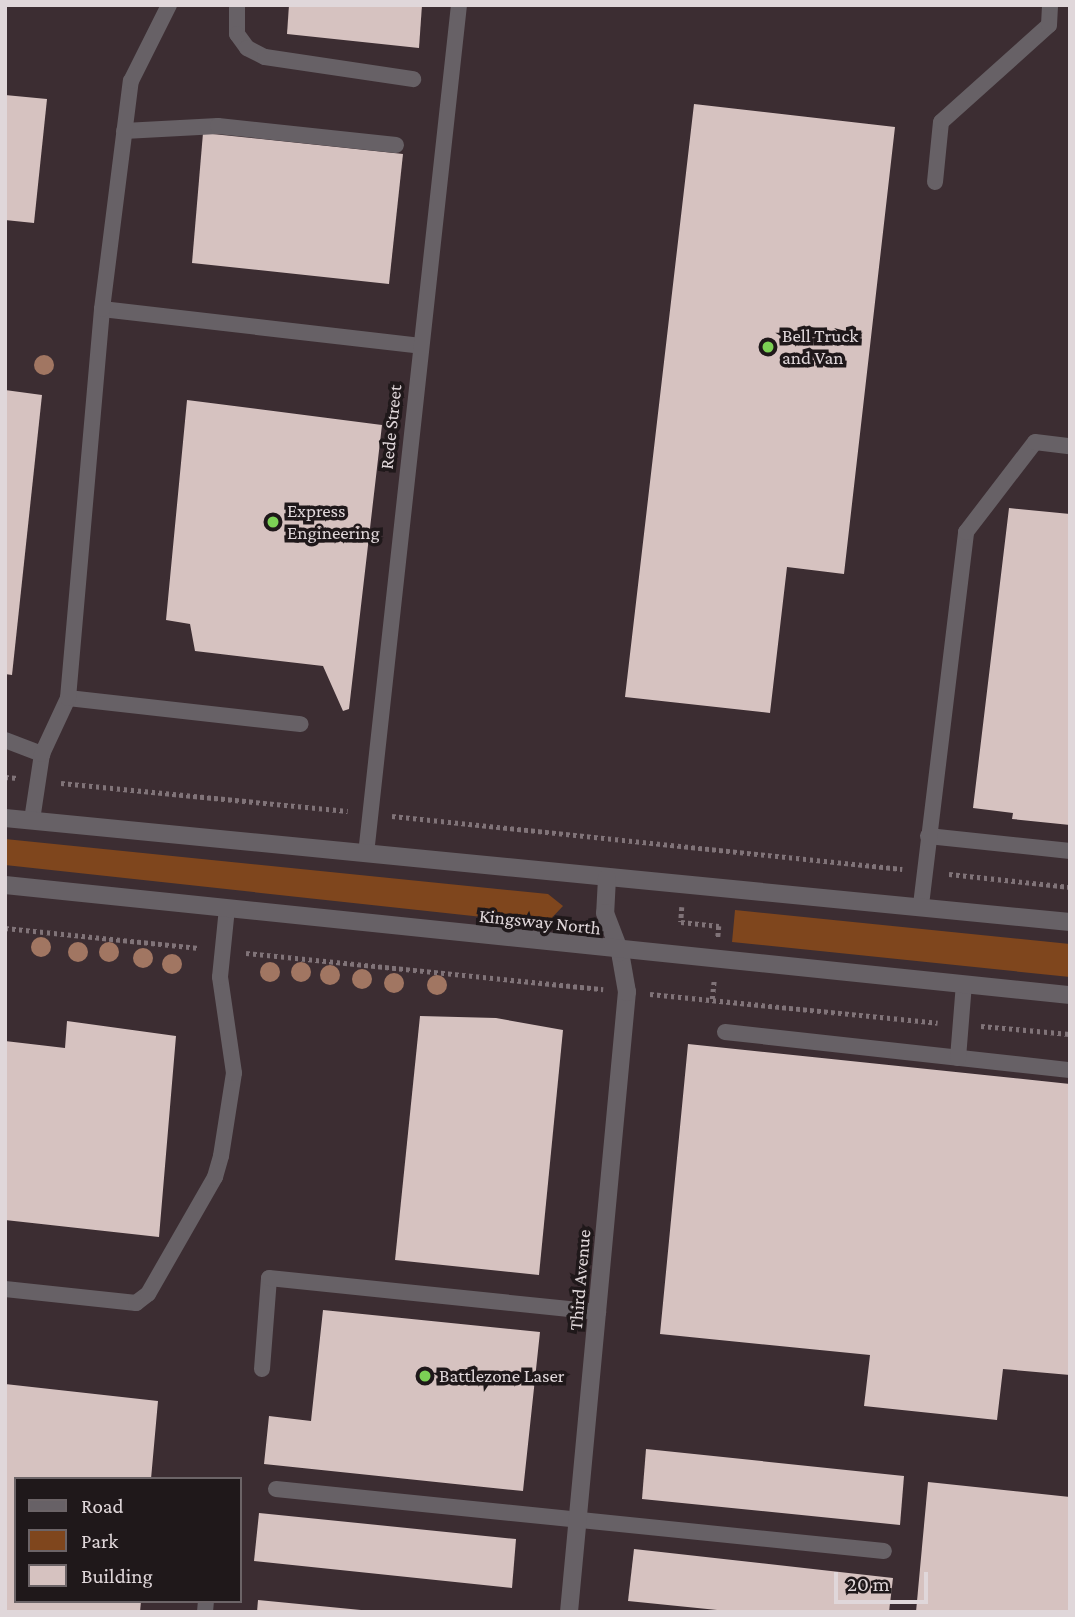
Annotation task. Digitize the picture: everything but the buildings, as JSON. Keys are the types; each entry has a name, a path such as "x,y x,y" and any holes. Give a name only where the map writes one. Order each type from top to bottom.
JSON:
{"street":[{"path":"5,818 684,886 921,905 1070,922"},
{"name":"Third Avenue","path":"569,1612 627,992 620,951 605,913 607,878"},
{"name":"Kingsway North","path":"5,885 620,951 1070,995"}],"lane":[{"path":"32,820 42,754 68,698 102,309 131,81 169,5"},
{"path":"237,5 237,34 247,48 265,57 413,79"},
{"name":"Rede Street","path":"366,854 459,5"},
{"path":"935,182 941,122 1049,25 1050,5"},
{"path":"124,131 218,126 396,145"},
{"path":"102,309 421,346"},
{"path":"921,905 966,532 1035,442 1070,446"},
{"path":"68,698 301,723"},
{"path":"5,740 42,754"},
{"path":"928,836 1070,851"},
{"path":"5,1289 136,1303 148,1294 215,1177 221,1156 234,1073 221,996 222,950 227,908"},
{"path":"958,1058 964,984"},
{"path":"724,1032 1070,1070"},
{"path":"262,1369 269,1278 598,1312"},
{"path":"276,1489 884,1551"}],"path":[{"path":"5,777 1070,887"},
{"path":"688,847 681,922 719,926 712,1000"},
{"path":"5,929 1070,1034"}],"green space":[{"path":"5,839 548,894 563,906 546,924 5,865"},
{"path":"735,910 1070,944 1070,977 732,942"}],"place":[{"name":"Bell Truck and Van","path":"768,347"},
{"name":"Express Engineering","path":"273,522"},
{"name":"Battlezone Laser","path":"425,1376"}]}
